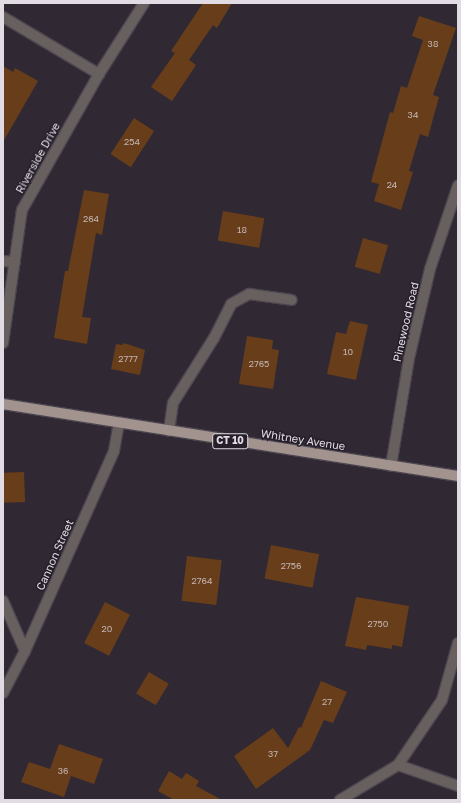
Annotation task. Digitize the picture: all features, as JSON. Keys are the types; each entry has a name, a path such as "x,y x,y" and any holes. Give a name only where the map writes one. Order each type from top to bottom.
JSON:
{"main road":[{"name":"Whitney Avenue","path":"3,404 458,476"}],"street":[{"name":"Riverside Drive","path":"3,343 22,210 99,74 144,3"},
{"path":"3,17 99,74"},
{"name":"Pinewood Road","path":"391,466 409,358 430,269 458,186"},
{"path":"3,261 15,262"},
{"path":"169,431 173,402 214,338 231,304 249,294 292,300"},
{"name":"Cannon Street","path":"3,693 25,651 114,450 119,423"},
{"path":"3,601 25,651"},
{"path":"340,800 398,765 442,700 458,643"},
{"path":"398,765 458,786"}],"building":[{"path":"203,3 232,3 217,28 213,25 189,60 196,65 172,101 151,87 175,53 171,51"},
{"path":"419,16 456,28 433,95 439,97 428,137 420,134 409,171 413,172 401,210 374,201 379,184 371,182 390,112 393,113 401,86 407,88 423,40 412,36"},
{"path":"3,66 13,72 15,68 38,81 3,142"},
{"path":"134,118 154,131 131,167 111,154"},
{"path":"84,190 109,194 102,235 96,233 82,317 91,318 87,344 54,338 65,271 68,271"},
{"path":"223,211 264,218 259,248 218,241"},
{"path":"363,238 388,245 380,274 355,267"},
{"path":"350,321 368,325 356,380 327,374 336,332 346,334"},
{"path":"247,336 273,340 272,349 279,350 273,389 239,384"},
{"path":"124,343 145,350 140,375 111,369 116,344 122,345"},
{"path":"24,472 25,502 4,503 3,473"},
{"path":"271,545 319,554 313,588 265,578"},
{"path":"187,556 222,560 216,605 182,601"},
{"path":"356,597 409,606 402,647 392,645 392,649 367,645 366,650 345,646"},
{"path":"105,602 130,615 109,656 84,643"},
{"path":"149,672 169,684 156,705 136,693"},
{"path":"321,681 347,692 333,723 324,720 310,750 256,789 234,756 273,728 288,748 299,727 301,728"},
{"path":"59,744 103,759 94,784 71,776 64,797 21,782 29,762 50,769"},
{"path":"169,771 182,779 186,773 199,781 196,786 222,800 174,800 158,791"}]}
